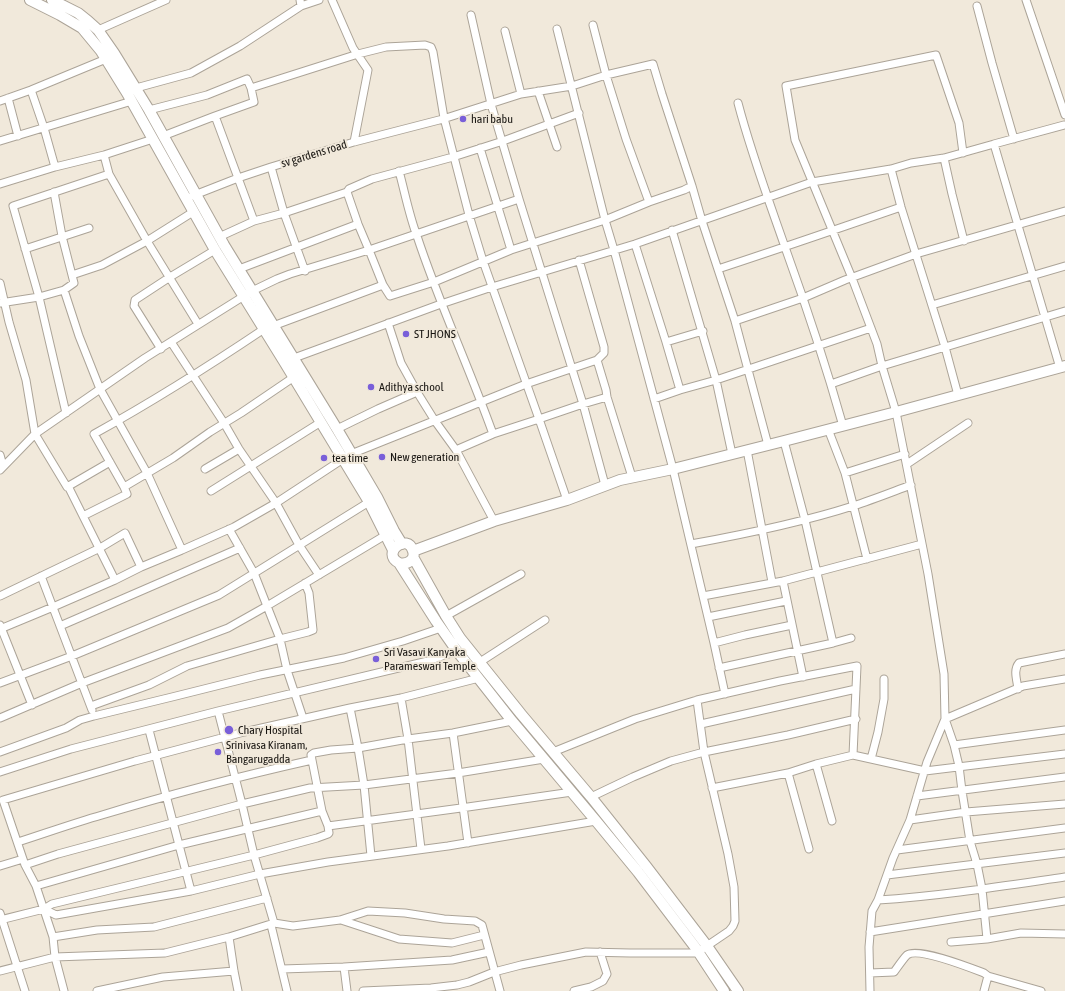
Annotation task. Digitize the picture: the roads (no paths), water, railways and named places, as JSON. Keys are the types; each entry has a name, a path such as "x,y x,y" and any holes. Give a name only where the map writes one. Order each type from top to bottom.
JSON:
{"main road":[{"path":"30,0 60,14 82,28 96,44 132,101 158,137 191,196 239,269 248,293"},
{"path":"52,0 78,13 98,30 149,110 158,137"},
{"path":"191,196 193,212 216,250 248,293 294,377 321,422 377,497 389,533 394,560 399,564 457,651 512,721 642,877 698,952 722,990"},
{"path":"268,328 294,358 337,430 347,457 368,502 389,533 402,544"},
{"path":"399,564 409,562 413,554 494,521 566,500 620,480 673,469 843,426 1062,367"},
{"path":"393,550 397,545 407,544 410,546 446,616 460,638 552,752 591,797 676,905 738,991"}],"street":[{"path":"98,30 166,0"},
{"path":"136,88 191,73 240,46 301,3 319,0"},
{"path":"332,0 353,48 368,70 354,142"},
{"path":"1026,0 1065,115"},
{"path":"977,6 1014,139"},
{"path":"471,15 491,104 583,404 605,485"},
{"path":"593,25 606,75 626,139 649,202"},
{"path":"557,29 605,220 673,469 725,694"},
{"path":"505,31 521,94"},
{"path":"251,88 358,54 386,47 425,45 431,47 444,119 469,215 483,261 566,500"},
{"path":"962,153 959,123 936,55 786,86 795,140 852,278 877,344 896,412 928,574 944,674 945,719 954,745 959,766 970,841 977,864 982,889 987,939"},
{"path":"0,101 106,59"},
{"name":"sv gardens road","path":"191,196 271,167 354,142 444,119 521,94 572,86 606,75 653,64 692,186"},
{"path":"0,184 54,167 104,155 254,102 251,88 247,79 207,95 149,110"},
{"path":"31,90 44,128 54,167"},
{"path":"538,91 557,147"},
{"path":"8,98 18,136"},
{"path":"0,141 132,101"},
{"path":"738,103 745,130 767,197 819,345 843,426"},
{"path":"219,237 254,221 284,213 347,192 349,189 372,179 454,157 579,113"},
{"path":"215,116 254,221"},
{"path":"294,358 441,304 579,260 635,244 812,182 891,169 911,163 944,158 1064,125"},
{"path":"994,144 1044,316 1062,367"},
{"path":"480,148 512,250"},
{"path":"104,155 109,174 147,241 198,324"},
{"path":"944,158 964,241"},
{"path":"271,167 284,213 304,271"},
{"path":"891,169 901,208 946,347 958,395"},
{"path":"399,171 416,235 441,304 493,434"},
{"path":"66,413 39,297 13,206 109,174"},
{"path":"347,192 358,224 370,250 383,285 390,296 434,282 512,250 605,220 692,186 735,321 768,444"},
{"path":"2,302 39,297 64,290 74,283 62,236 54,192"},
{"path":"2,468 35,434 145,358 248,293 276,279 416,235 469,215 519,199"},
{"path":"718,269 901,208"},
{"path":"735,321 803,298 916,254 1065,211"},
{"path":"72,275 102,265 147,241 193,212"},
{"path":"239,269 358,224"},
{"path":"25,249 89,228"},
{"path":"672,230 703,331 716,380 732,454"},
{"path":"635,244 680,390"},
{"path":"161,349 134,306 135,300 216,250"},
{"path":"32,705 0,627 53,607 229,528 276,504 347,457 526,384 598,360 604,353 604,347 579,260"},
{"path":"932,305 1065,266"},
{"path":"0,282 2,302 26,380 35,434 69,488 115,580"},
{"path":"83,516 127,494 94,434 118,421 268,328 383,285"},
{"path":"64,290 79,336 100,389 147,473 182,550"},
{"path":"831,384 882,366 1044,316 1065,311"},
{"path":"388,323 401,363 435,421 456,450 494,521"},
{"path":"654,399 716,380 871,328"},
{"path":"666,342 703,331"},
{"path":"171,342 276,504 299,545 319,575"},
{"path":"598,360 607,397 632,477"},
{"path":"124,487 173,458 294,377"},
{"path":"337,430 378,409 417,392"},
{"path":"456,450 493,434 607,397"},
{"path":"211,491 321,422"},
{"path":"906,464 968,423"},
{"path":"828,429 844,473 867,559"},
{"path":"784,441 805,520 833,643"},
{"path":"205,469 239,449"},
{"path":"747,450 772,582"},
{"path":"844,473 905,454"},
{"path":"0,456 2,468"},
{"path":"67,487 110,462"},
{"path":"691,544 805,520 853,506 911,485"},
{"path":"0,683 72,656 219,595 368,502"},
{"path":"229,528 254,573 280,639 287,670 303,718"},
{"path":"0,718 82,683 228,628 389,533"},
{"path":"0,596 100,548 125,534 141,567"},
{"path":"703,596 816,572 922,544"},
{"path":"60,626 240,548"},
{"path":"446,616 521,574"},
{"path":"41,576 94,716"},
{"path":"782,580 802,677"},
{"path":"91,706 149,685 187,666 313,630 309,593 305,583"},
{"path":"708,617 786,601"},
{"path":"480,662 545,620"},
{"path":"714,643 792,625"},
{"path":"0,752 66,728 80,720 94,716 172,698 260,675 344,658 441,628"},
{"path":"719,668 851,638"},
{"path":"0,772 71,749 294,692 428,661 457,651"},
{"path":"1018,689 1015,671 1016,666 1019,663 1065,654"},
{"path":"552,752 635,719 697,700 857,666 856,719 853,755"},
{"path":"2,800 225,737 303,718 401,698 479,678"},
{"path":"871,759 884,699 884,679"},
{"path":"870,991 868,947 872,911 878,900 910,820 925,771 945,719 1023,686 1065,679"},
{"path":"701,724 856,689"},
{"path":"401,698 408,740 421,850"},
{"path":"363,991 445,987 469,982 494,972 560,956 586,952 690,954 698,952 729,931 735,921 734,887 728,854 704,752 697,700"},
{"path":"350,708 364,785 371,856"},
{"path":"218,711 254,855 267,898 287,991"},
{"path":"591,797 671,761 704,752 788,735 856,719"},
{"path":"25,991 1,917 44,909 52,904 254,855 328,834 328,826 322,811 311,755 314,753 358,748 453,733 512,721"},
{"path":"149,730 191,891"},
{"path":"954,745 1065,730"},
{"path":"453,733 468,842"},
{"path":"712,788 788,773 816,764 853,755 925,771 1065,754"},
{"path":"0,866 58,854 173,822 310,788 364,785 458,773 544,759"},
{"path":"18,842 101,815 167,796 312,760"},
{"path":"816,764 832,822"},
{"path":"788,773 809,849"},
{"path":"917,796 1065,777"},
{"path":"0,792 24,862 36,886 44,909 53,937 55,957 64,991"},
{"path":"328,826 572,792"},
{"path":"910,820 966,812 1065,804"},
{"path":"36,886 179,845 248,830 322,811"},
{"path":"44,909 56,915 191,891 260,874 328,862 421,850 596,821"},
{"path":"897,850 1065,828"},
{"path":"887,875 1065,853"},
{"path":"878,900 982,889 1065,877"},
{"path":"53,937 97,930 154,927 267,898"},
{"path":"870,932 1065,901"},
{"path":"0,971 55,957 165,953 272,924 293,926 340,920 368,911 405,913 444,919 475,920 482,925 500,991"},
{"path":"340,920 400,939 452,943 484,935"},
{"path":"951,942 987,939 1021,933 1065,934"},
{"path":"229,936 238,991"},
{"path":"282,969 344,967 452,960 489,952"},
{"path":"574,991 591,987 602,982 607,974 600,952"},
{"path":"870,973 894,972 907,956 912,953 925,954 984,973 988,976 1041,991"},
{"path":"344,967 347,991"},
{"path":"97,991 163,977 234,971"},
{"path":"984,991 988,976"}],"place":[{"name":"hari babu","path":"463,119"},
{"name":"ST JHONS","path":"406,334"},
{"name":"Adithya school","path":"371,387"},
{"name":"New generation","path":"382,457"},
{"name":"tea time","path":"324,458"},
{"name":"Sri Vasavi Kanyaka Parameswari Temple","path":"376,659"},
{"name":"Chary Hospital","path":"229,730"},
{"name":"Srinivasa Kiranam, Bangarugadda","path":"218,752"}]}
